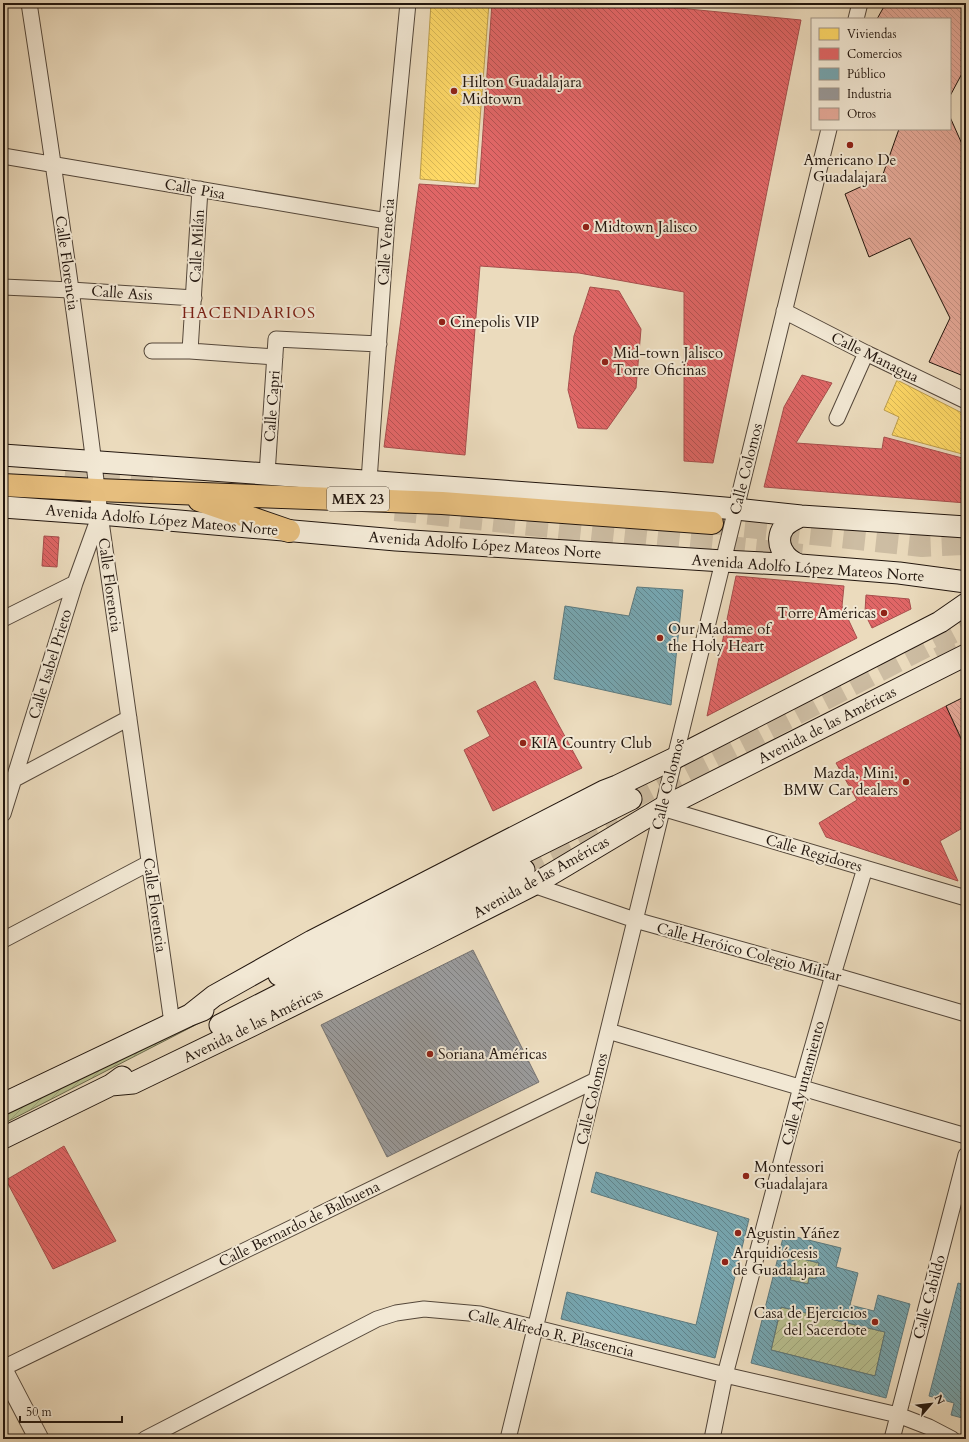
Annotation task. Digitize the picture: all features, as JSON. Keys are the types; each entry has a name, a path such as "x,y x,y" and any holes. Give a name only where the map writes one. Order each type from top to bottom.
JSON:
{"main road":[{"path":"3,455 736,509 800,516 966,527"},
{"path":"3,470 65,473"},
{"name":"Avenida Adolfo López Mateos Norte","path":"3,484 97,490 442,502 712,523"},
{"path":"175,492 290,531"},
{"name":"Avenida Adolfo López Mateos Norte","path":"3,507 396,540 723,561 800,564 899,573 966,582"},
{"path":"800,516 785,526 780,538 781,550 784,556 789,560 800,564"},
{"name":"Avenida de las Américas","path":"181,1019 214,996 312,941 604,791 675,758 940,622 966,604"},
{"name":"Avenida de las Américas","path":"3,1138 111,1085 133,1083 253,1025 662,808 966,655"},
{"name":"Avenida de las Américas","path":"3,1104 181,1019 219,1004 630,799"}],"street":[{"name":"Calle Florencia","path":"29,3 54,165 95,462 100,514 149,863 181,1019"},
{"name":"Calle Venecia","path":"369,481 387,221 408,3"},
{"path":"856,18 860,3"},
{"name":"Calle Colomos","path":"508,1439 829,130"},
{"name":"Calle Pisa","path":"3,156 387,221"},
{"name":"Calle Milán","path":"190,351 200,189"},
{"name":"Calle Asis","path":"3,287 194,298"},
{"name":"Calle Managua","path":"784,311 866,353 966,401"},
{"name":"Calle Capri","path":"267,474 276,339 379,344"},
{"path":"152,351 190,351 275,357"},
{"path":"837,418 866,353"},
{"name":"Calle Isabel Prieto","path":"3,814 9,782 75,583 100,514"},
{"path":"3,619 75,583"},
{"path":"9,782 129,718"},
{"name":"Calle Regidores","path":"662,808 966,898"},
{"path":"3,940 149,863"},
{"name":"Calle Ayuntamiento","path":"712,1439 725,1375 801,1087 865,868"},
{"name":"Calle Heróico Colegio Militar","path":"528,878 635,920 966,1014"},
{"path":"608,1031 966,1136"},
{"name":"Calle Bernardo de Balbuena","path":"3,1369 596,1080"},
{"name":"Calle Cabildo","path":"892,1439 966,1155"},
{"name":"Calle Alfredo R. Plascencia","path":"145,1439 377,1319 424,1309 480,1314 898,1416 929,1427 952,1439"},
{"path":"3,1369 39,1439"}],"green space":[{"path":"206,1013 209,1018 3,1124 3,1116"},
{"path":"795,1257 819,1263 816,1279 809,1278 808,1284 790,1280"},
{"path":"781,1307 885,1332 875,1376 771,1350"}],"building: Viviendas":[{"name":"Hilton Guadalajara Midtown","path":"431,3 489,3 475,184 420,179"},
{"path":"897,380 966,415 966,455 892,435 899,417 884,410"}],"building: Comercios":[{"name":"Midtown Jalisco","path":"492,3 627,3 801,20 713,463 684,461 684,292 579,273 480,266 465,455 384,447 419,184 479,188"},
{"name":"Mid-town Jalisco Torre Oficinas","path":"590,287 619,291 641,329 636,388 607,429 578,428 568,390 574,336"},
{"path":"802,375 832,383 796,443 882,449 884,437 966,459 966,503 764,487 784,407"},
{"path":"44,536 59,537 57,567 42,566"},
{"path":"736,576 844,586 842,606 857,638 707,716"},
{"name":"Torre Américas","path":"866,595 909,599 911,609 872,628 865,611"},
{"name":"KIA Country Club","path":"535,681 582,768 493,811 464,750 490,736 477,711"},
{"name":"Mazda, Mini, BMW Car dealers","path":"946,706 966,751 966,826 940,841 958,881 826,837 819,823 857,800 836,763"},
{"path":"64,1146 116,1241 53,1269 6,1180"}],"building: Público":[{"path":"637,587 683,590 671,705 554,679 565,606 629,616"},
{"name":"Arquidiócesis de Guadalajara","path":"596,1172 749,1219 715,1358 561,1319 567,1292 696,1325 718,1232 591,1192"},
{"name":"Casa de Ejercicios del Sacerdote","path":"784,1234 841,1248 836,1267 858,1273 850,1305 874,1311 878,1295 910,1304 886,1398 751,1363","holes":["795,1257 819,1263 816,1279 809,1278 808,1284 790,1280","781,1307 885,1332 875,1376 771,1350"]},
{"path":"958,1283 966,1285 966,1419 951,1415 954,1403 929,1396"}],"building: Industria":[{"name":"Soriana Américas","path":"473,950 539,1082 387,1157 321,1025"}],"building: Otros":[{"path":"886,3 966,3 966,66 951,94 951,18 878,18"},
{"path":"951,119 966,153 966,377 929,362 950,318 910,238 869,257 845,194 882,177 899,130 951,130"},
{"path":"966,696 966,749 946,706"}],"tunnel":[{"path":"65,473 156,483"},
{"path":"395,510 802,555"},
{"path":"712,523 922,546 966,544"},
{"path":"631,799 746,741 966,626"},
{"path":"938,658 966,644"},
{"path":"524,870 619,824"}],"place":[{"name":"Hilton Guadalajara Midtown","path":"454,91"},
{"name":"Americano De Guadalajara","path":"850,145"},
{"name":"Midtown Jalisco","path":"586,227"},
{"name":"Cinepolis VIP","path":"442,322"},
{"name":"Mid-town Jalisco Torre Oficinas","path":"605,362"},
{"name":"Torre Américas","path":"884,613"},
{"name":"Our Madame of the Holy Heart","path":"660,638"},
{"name":"KIA Country Club","path":"523,743"},
{"name":"Mazda, Mini, BMW Car dealers","path":"906,782"},
{"name":"Soriana Américas","path":"430,1054"},
{"name":"Montessori Guadalajara","path":"746,1176"},
{"name":"Agustin Yáñez","path":"738,1233"},
{"name":"Arquidiócesis de Guadalajara","path":"725,1262"},
{"name":"Casa de Ejercicios del Sacerdote","path":"875,1322"}],"district":[{"name":"HACENDARIOS","path":"249,312"}]}
